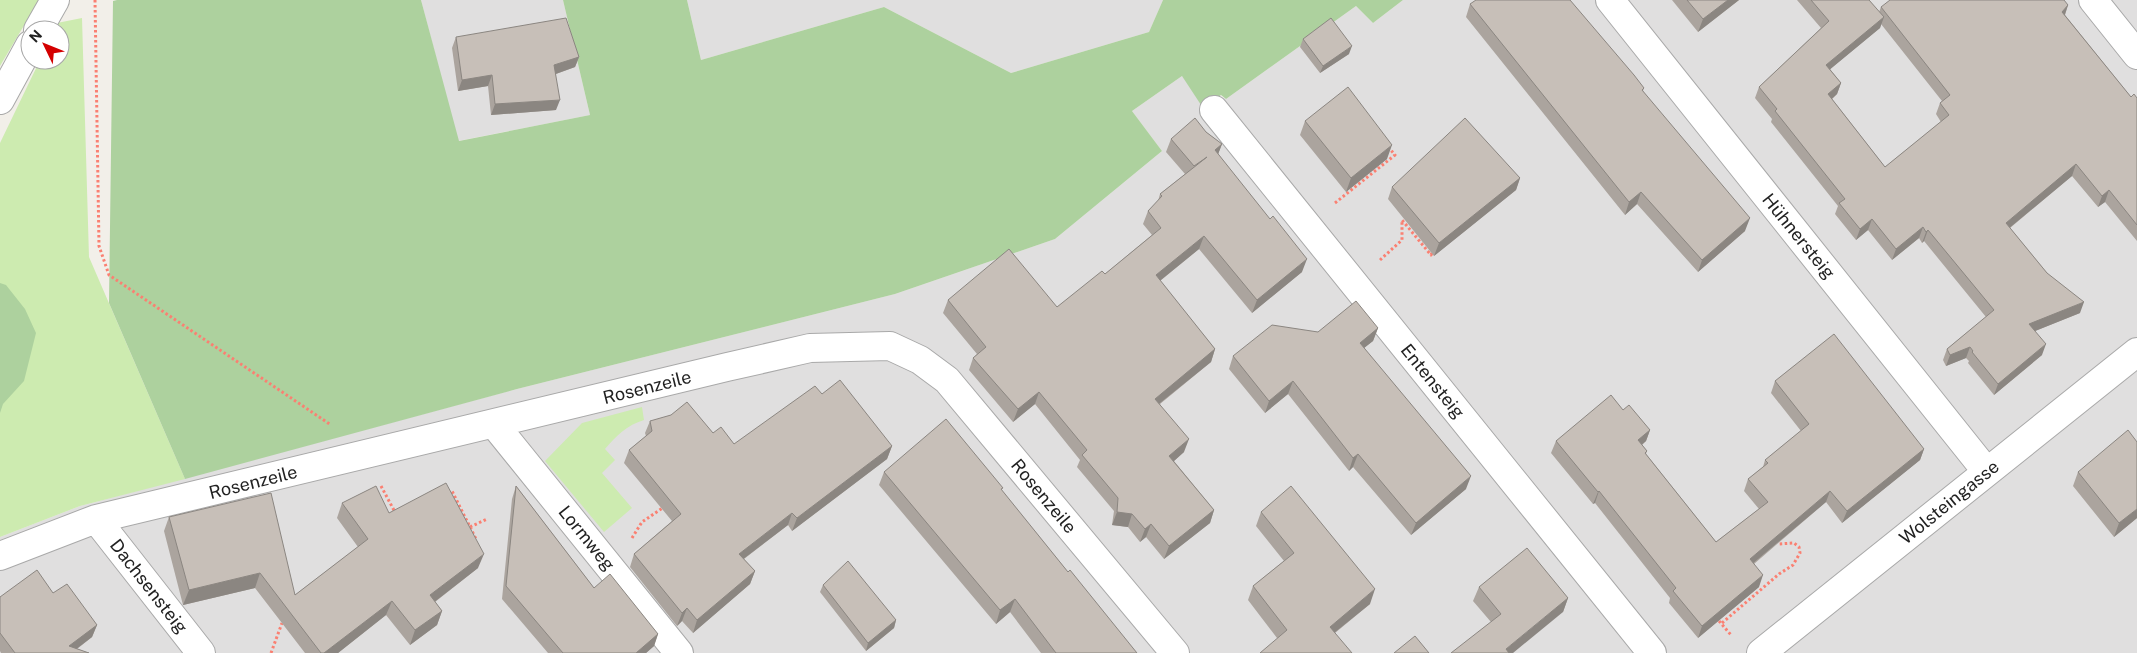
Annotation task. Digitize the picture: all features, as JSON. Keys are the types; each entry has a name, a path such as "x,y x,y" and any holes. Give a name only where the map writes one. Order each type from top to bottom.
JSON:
{"street":[{"path":"43,20 54,0"},
{"name":"Hühnersteig","path":"1610,0 1987,472"},
{"path":"2093,0 2137,55"},
{"path":"0,100 20,63"},
{"name":"Entensteig","path":"1214,110 1652,653"},
{"name":"Rosenzeile","path":"0,556 96,519 810,348 890,346 920,360 947,380 1175,653"},
{"name":"Wolsteingasse","path":"1762,653 2137,352"},
{"name":"Lormweg","path":"494,424 679,653"},
{"name":"Dachsensteig","path":"96,519 201,653"}],"path":[{"path":"95,0 99,246 109,275 334,426 343,460"},
{"path":"1309,227 1344,195 1395,155 1388,147"},
{"path":"1354,283 1402,240 1402,220 1431,255 1432,253"},
{"path":"444,495 452,491 477,542"},
{"path":"602,557 628,542 637,532 642,522 669,503"},
{"path":"397,516 405,512"},
{"path":"470,527 487,519"},
{"path":"1722,623 1798,559 1799,547 1794,543 1778,544"},
{"path":"271,653 282,623"}],"shaded area":[{"path":"421,0 563,0 590,115 458,141"},
{"path":"687,0 1163,0 1149,32 1011,73 884,7 701,60"},
{"path":"1403,0 2137,0 2137,653 0,653 0,537 80,506 517,389 895,294 1055,239 1162,151 1132,111 1182,76 1226,99 1356,6 1373,23"}],"green space":[{"path":"0,0 39,0 27,20 20,20 20,32 0,66"},
{"path":"421,0 459,141 590,115 563,0 687,0 701,60 884,7 1011,73 1149,32 1163,0 1403,0 1373,23 1356,6 1226,99 1221,95 1203,108 1182,76 1132,111 1162,151 1055,239 895,294 517,389 185,479 109,303 113,1"},
{"path":"82,18 89,257 185,479 80,506 0,537 0,143 35,70 70,70 70,20"},
{"path":"0,283 6,285 25,309 36,333 24,381 3,404 0,413"},
{"path":"642,407 644,420 622,432 605,449 615,460 602,473 632,508 604,532 545,461 582,423"}],"building":[{"path":"1476,0 1570,0 1634,75 1644,88 1642,90 1750,218 1702,260 1641,192 1629,202 1470,4"},
{"path":"1687,0 1728,0 1703,19"},
{"path":"1811,0 1869,0 1884,17 1826,65 1841,83 1828,94 1885,167 1949,115 1940,103 1950,95 1881,7 1890,0 2064,0 2068,5 2062,12 2131,97 2134,94 2137,98 2137,225 2109,190 2102,196 2076,164 2006,223 2047,273 2084,302 2029,324 2046,344 1998,384 1970,347 1950,355 1947,349 1994,310 1928,230 1926,232 1923,227 1896,249 1872,219 1860,229 1839,203 1845,199 1775,111 1777,109 1759,87 1829,21"},
{"path":"566,18 579,57 554,65 560,100 495,104 492,75 462,80 456,37"},
{"path":"1331,18 1352,46 1323,66 1303,39"},
{"path":"1348,87 1392,145 1351,178 1305,121"},
{"path":"1195,118 1206,132 1222,144 1215,150 1270,219 1273,216 1307,259 1257,300 1204,236 1156,275 1215,349 1155,399 1189,439 1169,456 1214,510 1169,546 1151,524 1145,529 1132,514 1117,512 1118,498 1082,455 1087,450 1039,392 1018,409 973,358 986,347 948,300 1009,249 1057,307 1102,271 1105,274 1161,228 1148,211 1162,196 1160,194 1207,157 1194,166 1171,139"},
{"path":"1465,118 1520,178 1439,243 1392,187"},
{"path":"1356,301 1378,328 1360,343 1471,476 1416,523 1358,454 1353,458 1293,381 1269,401 1233,356 1272,325 1318,332"},
{"path":"1834,334 1924,449 1847,511 1830,491 1750,559 1763,575 1702,626 1673,591 1676,588 1599,491 1556,441 1611,395 1623,410 1629,405 1650,430 1638,440 1647,451 1645,453 1716,542 1768,502 1748,479 1768,463 1765,460 1809,424 1775,381"},
{"path":"840,380 892,446 797,518 792,513 739,554 755,571 697,620 687,608 682,613 634,554 681,514 629,450 652,431 650,421 671,415 687,402 713,433 721,427 734,444 815,386 822,394"},
{"path":"946,419 1003,488 1001,489 1068,572 1070,570 1137,653 1056,653 1015,599 1000,610 884,472"},
{"path":"2128,430 2137,442 2137,509 2119,523 2078,472"},
{"path":"446,483 484,554 430,595 442,611 415,630 392,601 324,653 321,653 260,573 189,590 169,517 271,493 295,595 368,539 342,503 376,486 389,513"},
{"path":"516,486 594,588 610,574 658,634 636,653 563,653 506,586"},
{"path":"1291,486 1375,589 1330,627 1352,653 1260,653 1287,630 1253,586 1294,553 1261,512"},
{"path":"1527,548 1568,598 1506,649 1509,653 1451,653 1501,614 1479,587"},
{"path":"848,561 896,620 868,643 823,585"},
{"path":"37,570 53,593 67,584 97,625 69,646 89,653 15,653 0,633 0,597"},
{"path":"1415,636 1429,653 1394,653"}]}
